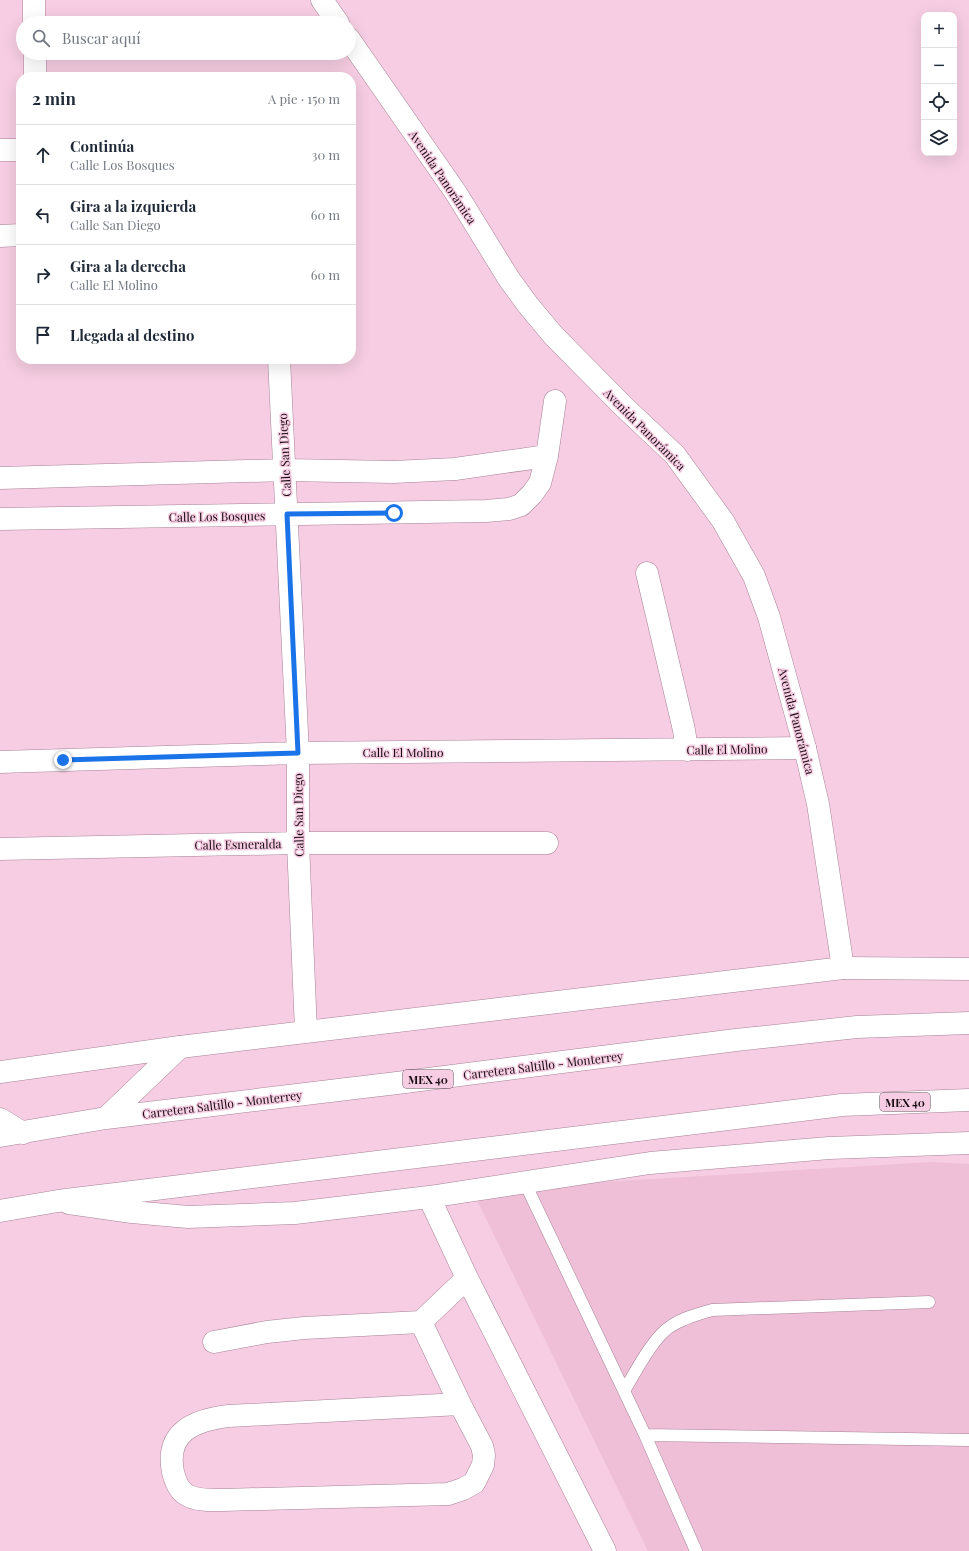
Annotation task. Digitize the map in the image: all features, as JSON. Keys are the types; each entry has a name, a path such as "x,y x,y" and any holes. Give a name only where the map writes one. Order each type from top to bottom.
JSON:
{"main road":[{"path":"34,0 34,16"},
{"path":"322,0 333,16"},
{"name":"Avenida Panorámica","path":"356,49 456,193 509,279 528,305 553,335 607,390 675,455 723,520 754,576 769,617 806,748 818,804 843,968"},
{"path":"35,60 35,72"},
{"path":"0,150 16,150"},
{"path":"0,236 16,236"},
{"name":"Calle San Diego","path":"280,364 298,753 298,843 306,1031"},
{"name":"Calle Los Bosques","path":"0,519 486,511 509,509 521,505 540,484 547,456 555,401"},
{"path":"0,478 286,470 394,472 496,464 547,456"},
{"path":"647,573 684,730 686,750"},
{"name":"Calle El Molino","path":"0,762 298,753 806,748"},
{"name":"Calle Esmeralda","path":"0,849 298,843 547,843"},
{"path":"0,1072 180,1046 843,968 969,969"},
{"name":"Carretera Saltillo - Monterrey","path":"0,1136 106,1118 736,1040 856,1027 969,1023"},
{"path":"106,1118 180,1046"},
{"name":"MEX 40","path":"0,1211 58,1201 842,1105 969,1100"},
{"path":"0,1119 23,1133"},
{"path":"58,1201 132,1212 188,1217 295,1213 429,1197 524,1181 650,1163 829,1148 969,1143"},
{"path":"429,1197 466,1278 605,1551"},
{"path":"214,1342 267,1332 304,1328 421,1322 466,1278"},
{"path":"421,1322 460,1404 482,1446 483,1465 474,1483 463,1490 448,1494 223,1500 196,1499 182,1491 174,1476 171,1461 174,1443 189,1428 207,1419 236,1416 460,1404"}],"lane":[{"path":"524,1181 645,1435 696,1551"},
{"path":"624,1391 654,1344 670,1326 686,1318 712,1310 929,1302"},
{"path":"645,1435 969,1440"}],"shaded area":[{"path":"931,1162 969,1164 969,1551 648,1551 472,1190"}],"route":[{"path":"63,760 298,753 287,514 394,513"}]}
